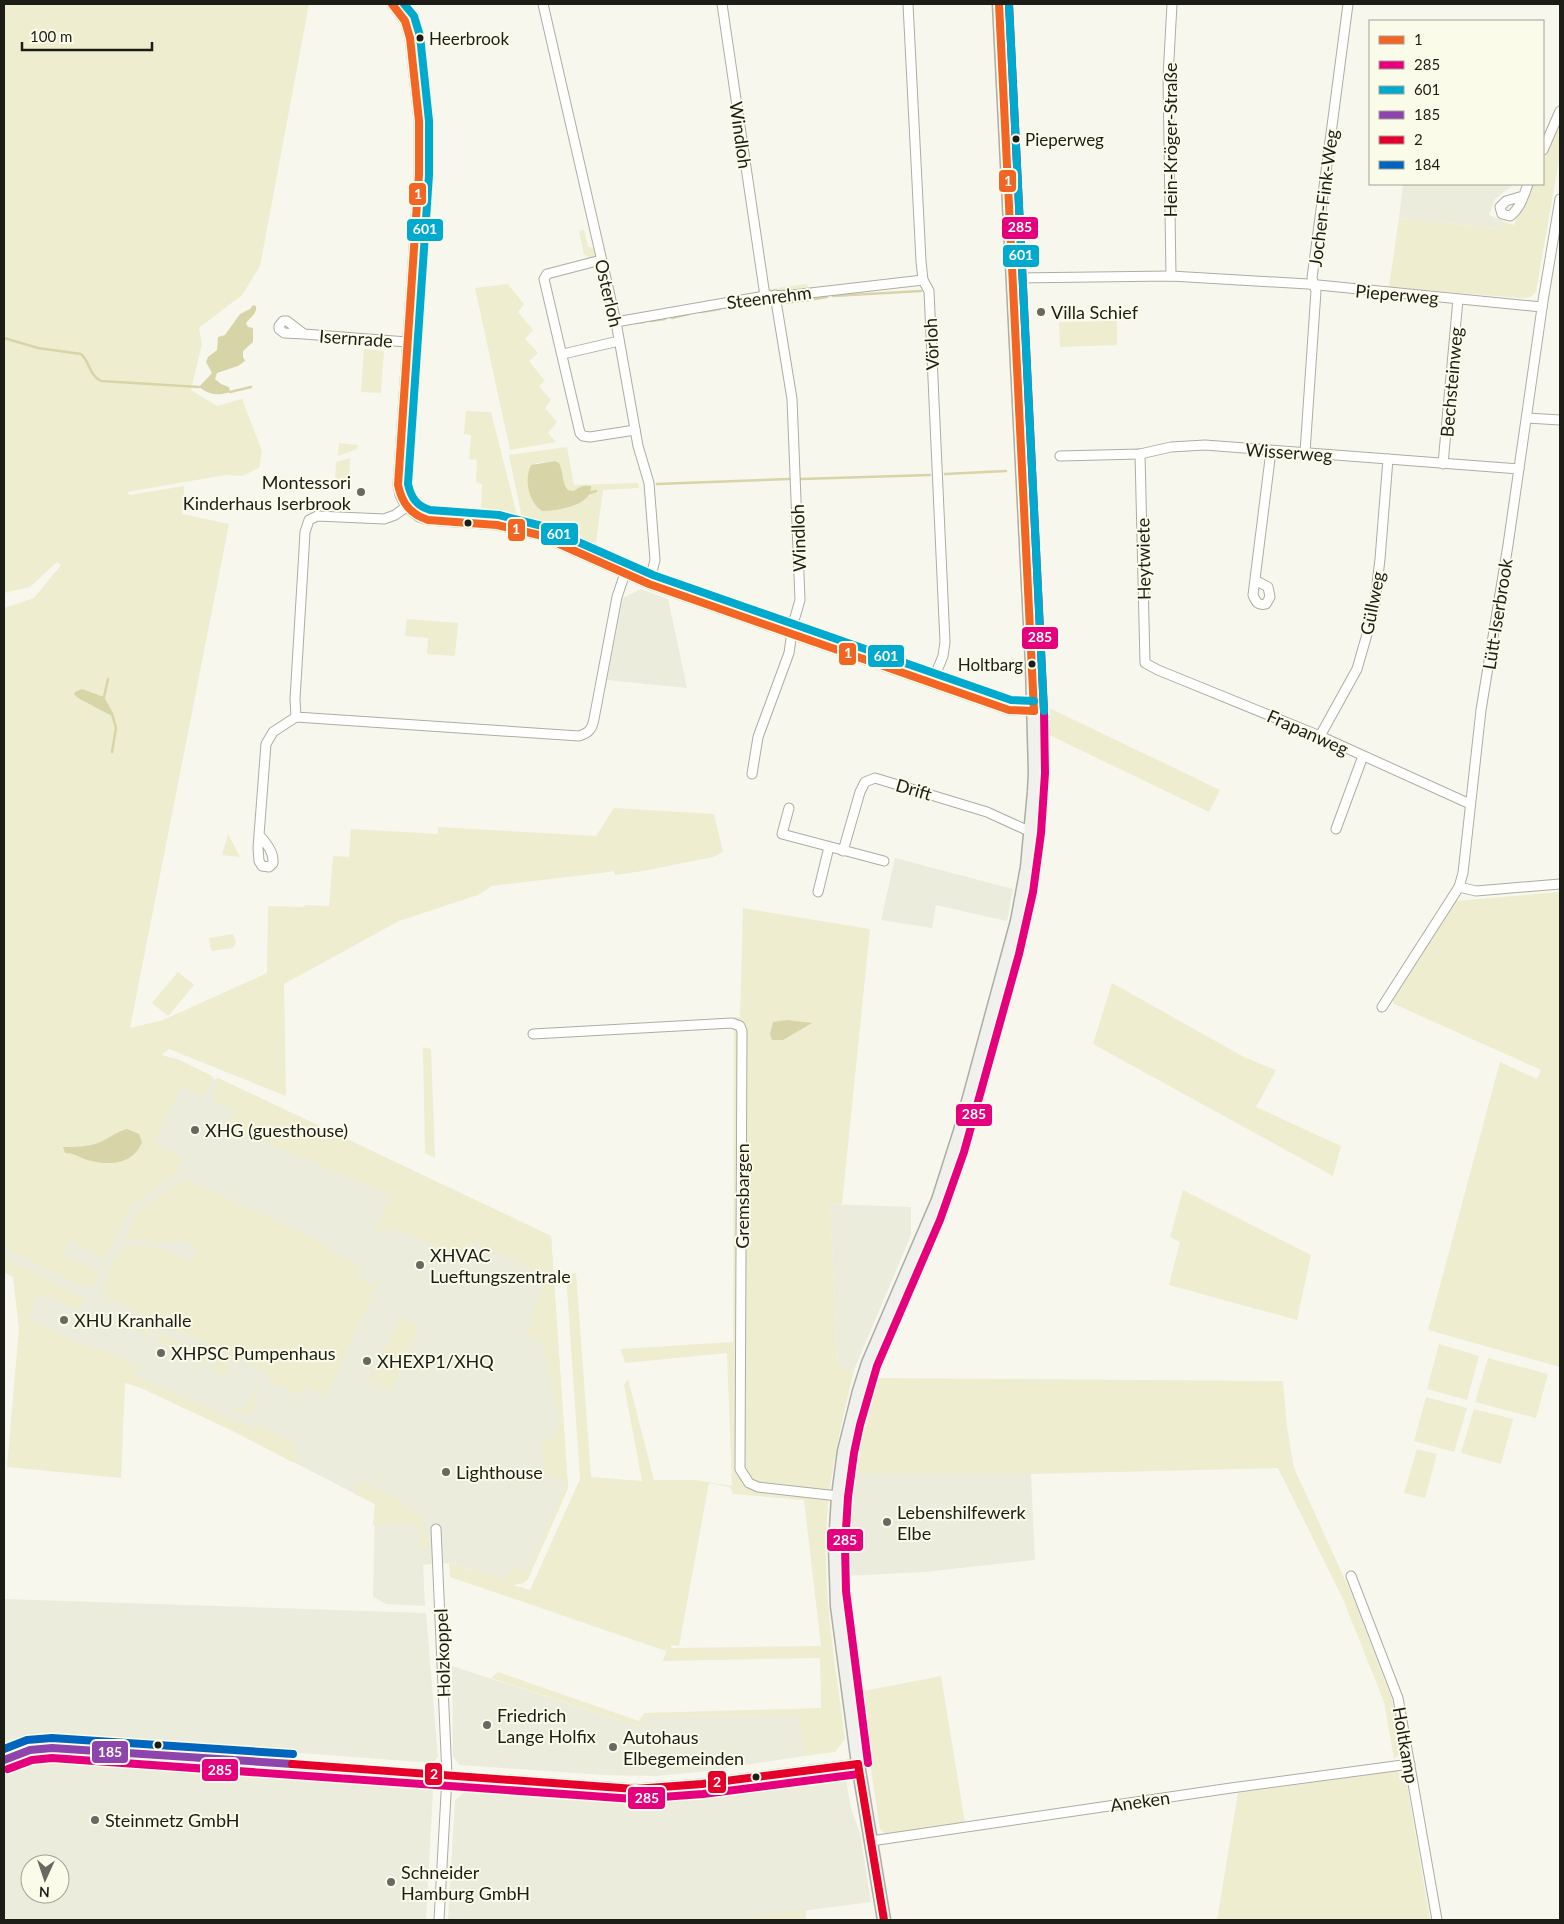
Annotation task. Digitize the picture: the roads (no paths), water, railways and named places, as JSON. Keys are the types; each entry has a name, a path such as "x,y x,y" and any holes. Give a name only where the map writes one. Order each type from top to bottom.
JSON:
{"main road":[{"path":"884,1920 858,1764 836,1592 835,1546 838,1496 850,1423 868,1363 934,1208 955,1149 1009,951 1023,890 1034,792 1034,711 999,4"}],"street":[{"path":"393,4 405,21 410,38 419,121 419,174 398,485 400,495 406,507 413,514 425,519 497,525 549,538 649,584 1010,710 1034,711"},
{"name":"Osterloh","path":"543,4 616,322 635,430 650,491 655,560 649,584"},
{"name":"Windloh","path":"722,4 765,296"},
{"name":"Vörloh","path":"908,4 923,280 928,291 946,642 943,656 932,683"},
{"name":"Hein-Kröger-Straße","path":"1171,276 1168,76 1172,4"},
{"name":"Jochen-Fink-Weg","path":"1305,452 1316,291 1312,278 1348,4"},
{"path":"1544,148 1560,111"},
{"path":"1523,196 1528,185"},
{"name":"Lütt-Iserbrook","path":"1382,1007 1459,887 1463,873 1481,710 1508,545 1542,307 1558,223 1560,199"},
{"path":"601,260 547,274 544,279 563,354 579,430 583,436 590,437 635,430"},
{"name":"Pieperweg","path":"1012,278 1171,276 1314,285 1542,307"},
{"name":"Steenrehm","path":"616,322 765,296 923,280"},
{"name":"Windloh","path":"752,774 758,737 789,653 800,594 792,399 775,295"},
{"name":"Bechsteinweg","path":"1444,464 1458,300"},
{"name":"Isernrade","path":"304,334 407,342"},
{"path":"563,354 620,341"},
{"path":"1527,418 1560,420"},
{"name":"Wisserweg","path":"1060,456 1140,454 1171,448 1205,446 1519,469"},
{"path":"1255,580 1272,451"},
{"name":"Heytwiete","path":"1140,454 1145,663"},
{"name":"Güllweg","path":"1320,736 1357,669 1374,610 1388,459"},
{"path":"296,717 304,550 306,526 309,520 318,516 384,519 395,515 406,507"},
{"path":"260,836 266,744 273,732 296,717 492,731 579,736 585,734 590,730 594,719 616,597 625,573"},
{"name":"Frapanweg","path":"1145,663 1320,736 1470,804"},
{"path":"1336,829 1363,756"},
{"name":"Drift","path":"843,851 864,782 875,778 987,812 1031,832"},
{"path":"789,808 782,834 884,861"},
{"path":"818,892 829,847"},
{"path":"1459,887 1476,891 1560,884"},
{"name":"Gremsbargen","path":"533,1034 732,1023 740,1026 742,1031 740,1469 749,1483 758,1487 838,1496"},
{"name":"Holzkoppel","path":"436,1529 448,1776 439,1920"},
{"name":"Holtkamp","path":"1351,1576 1398,1698 1438,1920"},
{"path":"4,1760 30,1750 52,1748 635,1789 702,1784 858,1764"},
{"name":"Aneken","path":"871,1841 1231,1788 1410,1764"}],"waterway":[{"path":"833,296 921,291"},
{"path":"815,299 827,297"},
{"path":"784,303 809,300"},
{"path":"725,308 768,301"},
{"path":"701,312 720,309"},
{"path":"672,318 689,314"},
{"path":"651,321 665,319"},
{"path":"636,323 644,322"},
{"path":"4,338 38,348 81,354 94,375 101,381 199,387"},
{"path":"230,392 251,387"},
{"path":"945,474 1006,471"},
{"path":"801,479 930,475"},
{"path":"657,484 789,479"},
{"path":"590,493 596,491"},
{"path":"104,697 108,679"},
{"path":"112,714 116,728 112,752"}],"place":[{"name":"Heerbrook","path":"420,38"},
{"name":"Pieperweg","path":"1016,139"},
{"name":"Villa Schief","path":"1041,312"},
{"name":"Montessori Kinderhaus Iserbrook","path":"361,492"},
{"name":"Holtbarg","path":"1032,664"},
{"name":"XHG (guesthouse)","path":"195,1130"},
{"name":"XHVAC Lueftungszentrale","path":"420,1265"},
{"name":"XHU Kranhalle","path":"64,1320"},
{"name":"XHPSC Pumpenhaus","path":"161,1353"},
{"name":"XHEXP1/XHQ","path":"367,1361"},
{"name":"Lighthouse","path":"446,1472"},
{"name":"Lebenshilfewerk Elbe","path":"887,1522"},
{"name":"Friedrich Lange Holfix","path":"487,1725"},
{"name":"Autohaus Elbegemeinden","path":"613,1747"},
{"name":"Steinmetz GmbH","path":"95,1820"},
{"name":"Schneider Hamburg GmbH","path":"391,1882"}]}
